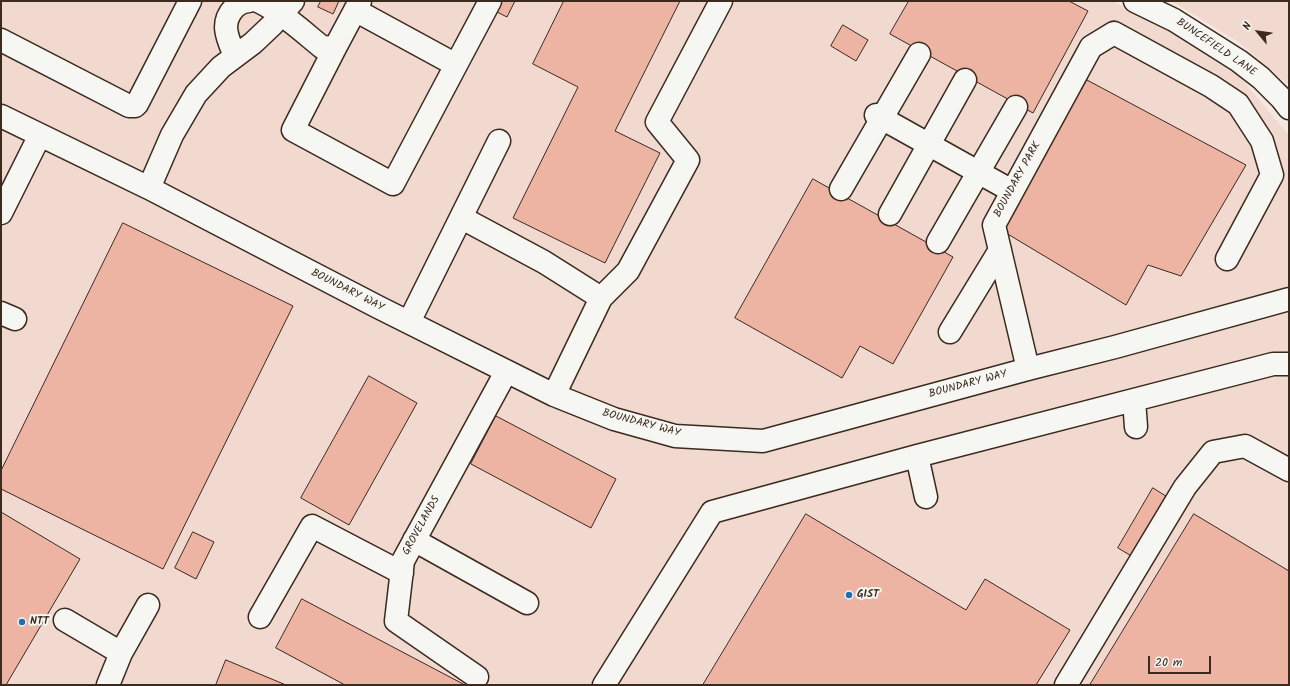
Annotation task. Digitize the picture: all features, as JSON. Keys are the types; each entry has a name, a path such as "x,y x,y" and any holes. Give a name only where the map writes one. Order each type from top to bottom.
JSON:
{"street":[{"path":"1,40 129,106 135,106 190,1"},
{"path":"258,1 272,8 288,8 323,48 336,46"},
{"path":"456,65 358,5 293,130 393,184 490,1"},
{"path":"554,395 601,298 628,272 688,160 657,122 721,1"},
{"name":"BUNCEFIELD LANE","path":"1135,1 1174,20 1239,62 1261,78 1289,108"},
{"path":"233,5 225,24 228,38 236,56"},
{"path":"149,188 172,135 196,94 221,67 253,43 288,8"},
{"name":"BOUNDARY PARK","path":"1028,369 994,226 1091,47 1114,33 1212,86 1238,104 1262,142 1272,175 1227,259"},
{"path":"841,189 879,117 919,54"},
{"path":"890,214 965,80"},
{"path":"938,242 1016,107"},
{"name":"BOUNDARY WAY","path":"1,116 149,188 378,307 554,395 614,419 675,436 763,441 1289,299"},
{"path":"879,117 1012,191"},
{"path":"1,213 40,135"},
{"path":"409,322 499,141"},
{"path":"462,218 544,262 601,298"},
{"path":"950,332 1000,250"},
{"path":"604,685 712,512 917,456 1272,364 1289,364"},
{"name":"GROVELANDS","path":"477,677 396,621 403,561 506,372"},
{"path":"1134,400 1136,426"},
{"path":"1066,685 1185,487 1213,452 1245,446 1289,470"},
{"path":"917,456 926,497"},
{"path":"260,617 312,526 402,573"},
{"path":"414,540 527,604"},
{"path":"108,685 121,653 148,605"},
{"path":"65,620 121,653"}],"shaded area":[{"path":"1,1 1112,1 1186,37 1239,76 1289,135 1289,685 1,685"},
{"path":"1171,1 1289,1 1289,85 1237,41"}],"building":[{"path":"321,1 339,1 333,14 318,7"},
{"path":"496,1 515,1 507,17 491,9"},
{"path":"564,1 680,1 615,131 660,153 605,263 513,218 578,87 533,64"},
{"path":"909,1 1069,1 1088,11 1033,113 890,34"},
{"path":"843,25 868,40 856,61 831,46"},
{"path":"1087,80 1246,165 1181,276 1148,265 1126,305 1001,230"},
{"path":"813,179 953,257 893,364 860,346 842,378 735,318"},
{"path":"123,223 293,306 163,569 1,489 1,471"},
{"path":"369,376 417,403 349,525 301,498"},
{"path":"496,416 616,479 591,528 471,464"},
{"path":"1153,488 1169,498 1133,557 1118,548"},
{"name":"NTT","path":"1,512 80,559 6,685 1,685"},
{"name":"GIST","path":"806,514 966,610 985,579 1070,630 1036,685 703,685"},
{"path":"1194,514 1289,571 1289,685 1090,685"},
{"path":"193,532 214,542 196,579 175,568"},
{"path":"302,599 465,685 345,685 276,648"},
{"path":"226,660 286,685 216,685"}],"place":[{"name":"GIST","path":"849,595"},
{"name":"NTT","path":"22,622"}]}
